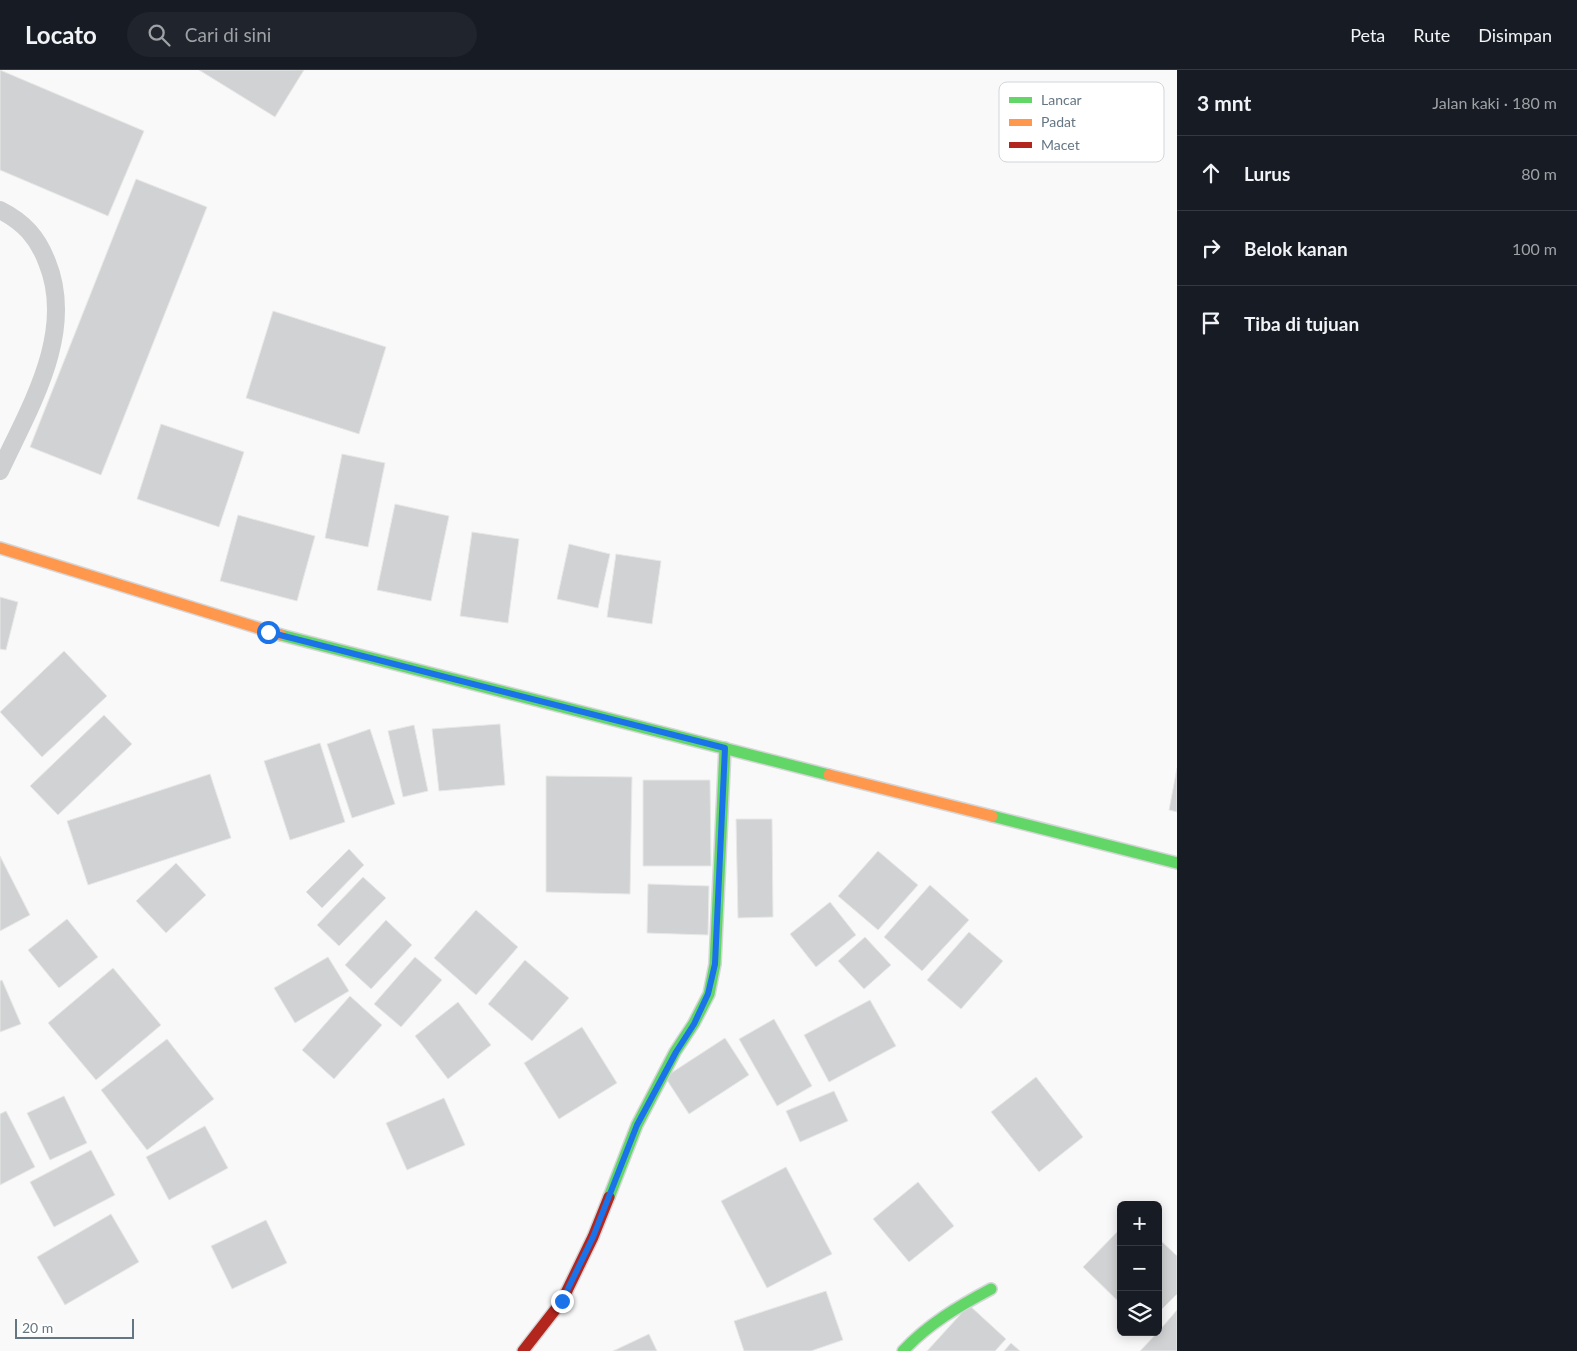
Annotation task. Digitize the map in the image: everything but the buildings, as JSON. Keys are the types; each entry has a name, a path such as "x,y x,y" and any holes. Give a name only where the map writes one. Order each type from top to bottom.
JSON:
{"main road":[{"path":"0,548 268,632 1177,863"},
{"path":"523,1351 562,1301 593,1237 637,1125 676,1052 694,1024 708,994 715,964 725,748"},
{"path":"903,1351 916,1337 954,1308 992,1289"}],"lane":[{"path":"0,210 10,215 26,228 40,245 52,273 56,293 56,316 54,341 45,370 0,471"}],"traffic: fast":[{"path":"281,635 829,775"},
{"path":"609,1197 637,1125 675,1052 694,1023 709,994 715,964 725,748"},
{"path":"992,816 1177,863"},
{"path":"903,1351 944,1316 991,1289"}],"traffic: slow":[{"path":"0,548 281,635"},
{"path":"829,775 992,816"}],"traffic: jam":[{"path":"523,1351 562,1301 593,1237 609,1197"}],"route":[{"path":"268,632 725,748 715,964 708,994 694,1024 676,1052 637,1125 593,1237 562,1301"}]}
